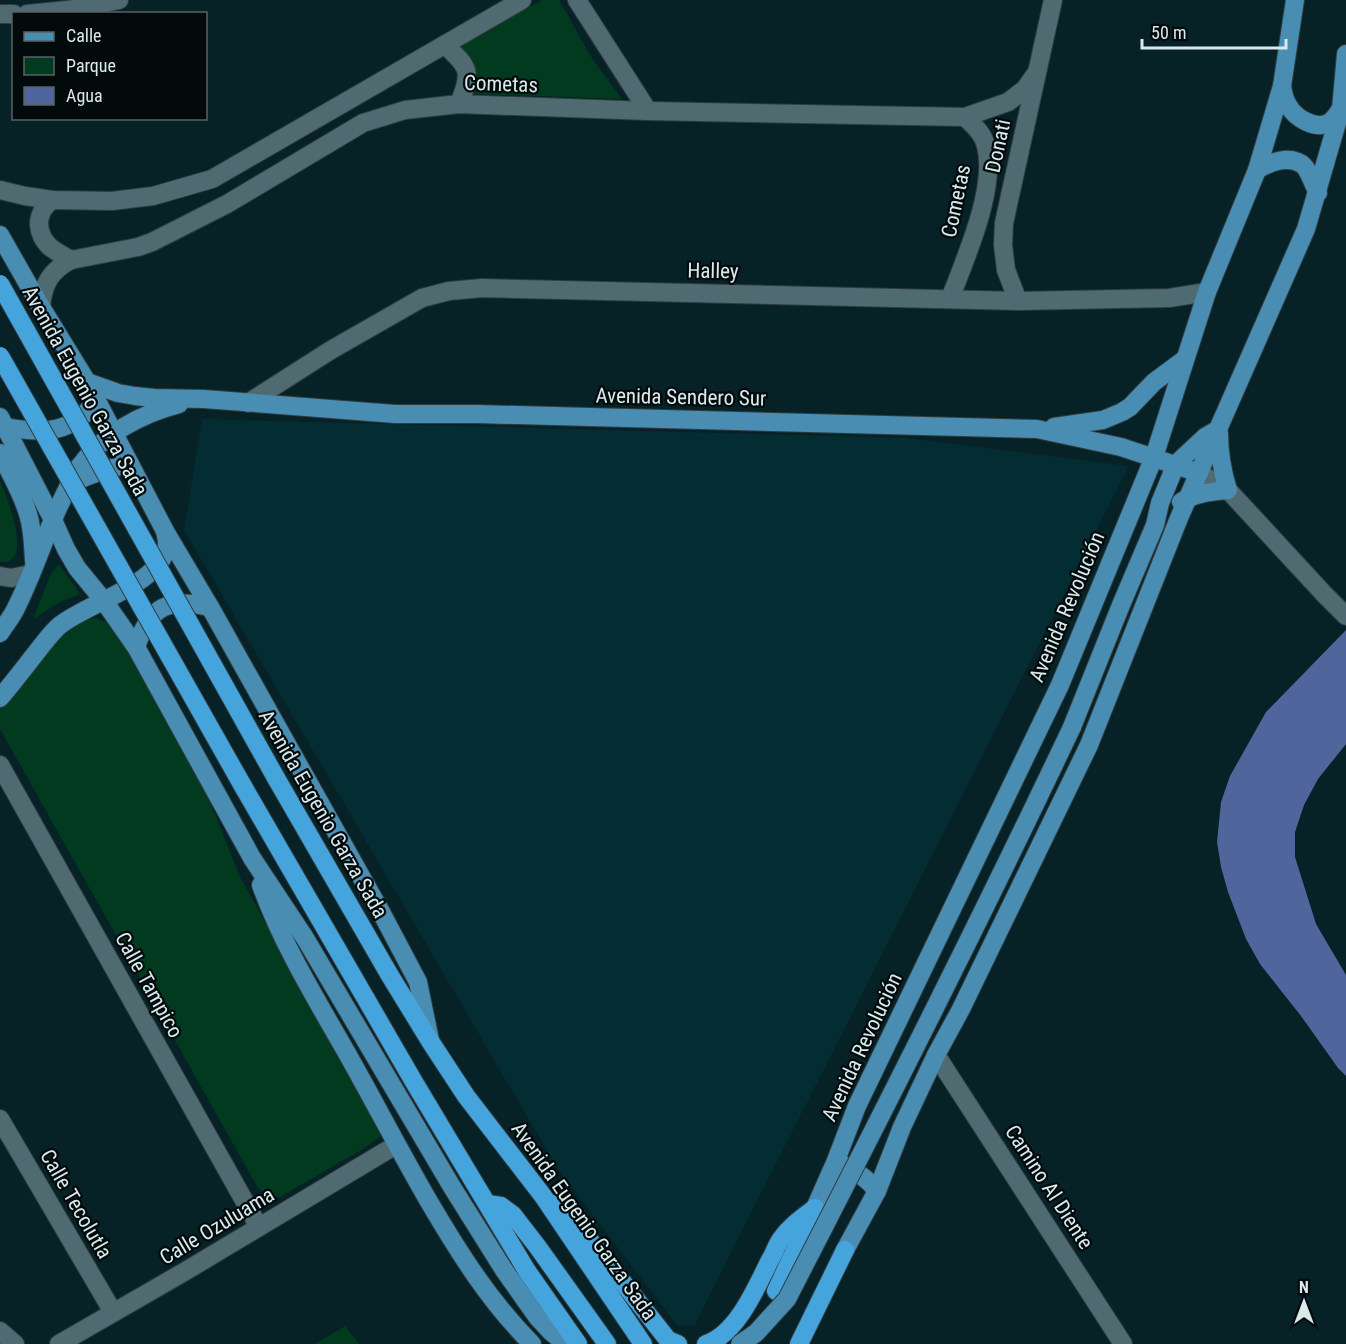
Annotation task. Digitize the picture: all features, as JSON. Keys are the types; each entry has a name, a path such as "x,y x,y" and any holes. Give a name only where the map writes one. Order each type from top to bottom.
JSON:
{"highway":[{"name":"Avenida Eugenio Garza Sada","path":"0,285 388,974 466,1096 543,1196 643,1344"},
{"path":"0,356 244,788 414,1082 527,1271 578,1344"},
{"path":"543,1196 569,1214 673,1343"},
{"path":"488,1204 501,1206 513,1215 607,1344"},
{"path":"776,1291 815,1208"},
{"path":"706,1344 729,1331 755,1291 780,1240 794,1224 815,1208"},
{"path":"799,1344 846,1251"}],"main road":[{"name":"Avenida Revolución","path":"815,1208 857,1106 1060,685 1154,457 1207,292 1257,170 1282,86 1295,0"},
{"path":"846,1251 877,1191 902,1127 936,1055 1089,745 1188,498 1306,229 1341,109 1346,54"},
{"path":"1282,86 1288,105 1303,120 1311,123 1328,123 1341,109"},
{"path":"1257,170 1282,160 1298,163 1304,166 1318,193"},
{"path":"0,235 87,382 165,531 381,912 418,982 430,1041"},
{"path":"1037,429 1113,417 1130,407 1154,382 1185,358"},
{"name":"Avenida Sendero Sur","path":"87,382 118,393 154,398 204,399 395,414 477,414 1037,429 1121,447 1199,473"},
{"name":"Avenida Sendero Sur","path":"69,484 91,453 114,434 146,415 204,399"},
{"path":"3,422 34,432 61,427 82,416 92,408 96,400"},
{"path":"3,422 77,568 104,601 136,647 252,858 305,938 452,1187 504,1270 538,1318 566,1344"},
{"path":"740,1344 756,1333 787,1299 955,970 1072,727 1155,525 1176,464 1205,437 1219,430"},
{"path":"1155,525 1188,498 1228,490 1221,463 1219,430"},
{"path":"0,453 28,514 32,534 33,569"},
{"path":"0,633 14,611 69,484 117,466 130,464"},
{"path":"0,698 49,636 59,627 84,609 104,601 150,573 161,561 167,544 165,531"},
{"path":"136,647 150,617 165,607 183,602 210,607"},
{"path":"252,858 278,926 396,1145 457,1249 489,1297 531,1344"},
{"path":"857,1106 862,1121 875,1131 896,1131 902,1127"},
{"path":"835,1162 860,1173 877,1191"}],"street":[{"path":"48,12 119,0"},
{"name":"Cometas","path":"0,190 52,200 112,201 153,196 212,179 522,0"},
{"path":"577,0 648,111"},
{"name":"Donati","path":"1018,301 1006,270 1003,245 1004,223 1053,0"},
{"path":"445,45 460,59 466,70 467,84 459,104"},
{"name":"Cometas","path":"71,260 138,247 152,242 227,204 363,123 405,110 459,104 648,111 965,117 1008,102 1025,89 1037,72"},
{"name":"Cometas","path":"950,299 976,230 988,179 986,145 979,130 965,117"},
{"path":"41,307 47,282 58,268 71,260 48,245 41,236 40,216 42,210 52,200"},
{"name":"Halley","path":"248,403 331,350 422,298 449,291 482,288 1018,301 1169,298 1207,292"},
{"path":"1199,473 1228,490 1346,616"},
{"path":"0,576 10,578 33,569"},
{"name":"Calle Tampico","path":"0,765 258,1227"},
{"name":"Camino Al Diente","path":"936,1055 1123,1344"},
{"name":"Calle Tecolutla","path":"0,1119 113,1312"},
{"name":"Calle Ozuluama","path":"59,1344 396,1145"},
{"path":"0,1332 15,1344"}],"shaded area":[{"path":"202,419 906,438 1129,466 694,1326 677,1325 559,1171 184,530"}],"green space":[{"path":"543,0 559,0 593,60 622,99 475,94 473,74 456,46"},
{"path":"0,481 13,518 17,539 15,555 8,562 0,562"},
{"path":"59,564 80,594 60,602 33,619 51,574"},
{"path":"95,618 108,623 123,636 186,743 241,879 380,1127 380,1137 363,1149 280,1197 269,1196 258,1188 0,729 0,706 45,651 76,621"},
{"path":"345,1326 359,1344 315,1344"}],"water":[{"path":"1346,630 1346,744 1318,779 1304,805 1295,832 1295,857 1316,924 1346,975 1346,1076 1260,964 1246,939 1228,892 1217,842 1221,802 1230,776 1266,712"}]}
